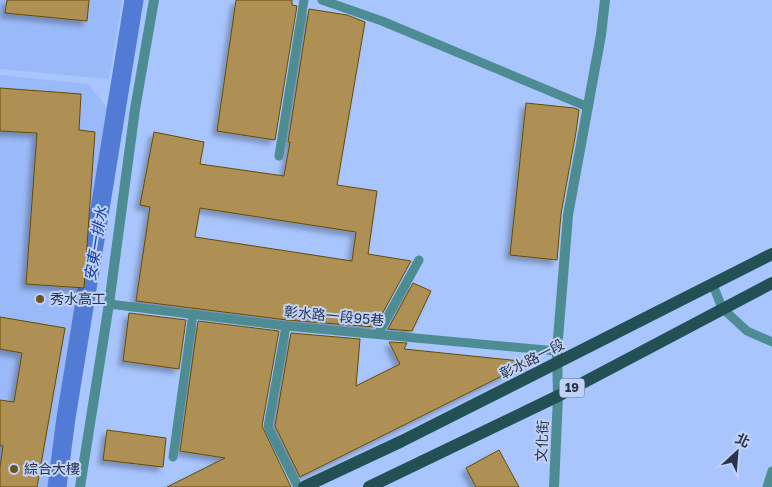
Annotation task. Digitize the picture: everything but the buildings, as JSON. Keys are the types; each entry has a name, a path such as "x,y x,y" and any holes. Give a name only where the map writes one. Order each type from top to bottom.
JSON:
{"main road":[{"name":"彰水路一段","path":"304,487 402,441 558,356 713,285 772,254"},
{"name":"19","path":"369,487 558,396 772,283"}],"street":[{"path":"80,487 109,304 135,109 154,0"},
{"name":"文化街","path":"554,487 558,356 568,215 601,35 605,0"}],"lane":[{"path":"279,156 304,0"},
{"path":"322,0 382,21 588,107"},
{"path":"378,334 420,260"},
{"path":"713,285 722,308 747,331 772,342"},
{"name":"彰水路一段95巷","path":"109,304 558,356"},
{"path":"173,457 193,314"},
{"path":"286,326 268,426 298,487"},
{"path":"767,487 772,471"}],"shaded area":[{"path":"0,0 122,0 109,79 0,69"},
{"name":"秀水高工","path":"0,75 88,84 110,111 50,487 0,487"}],"waterway":[{"name":"安東一排水","path":"57,487 66,418 134,0"}],"place":[{"name":"秀水高工","path":"40,299"},
{"name":"綜合大樓","path":"14,469"}]}
